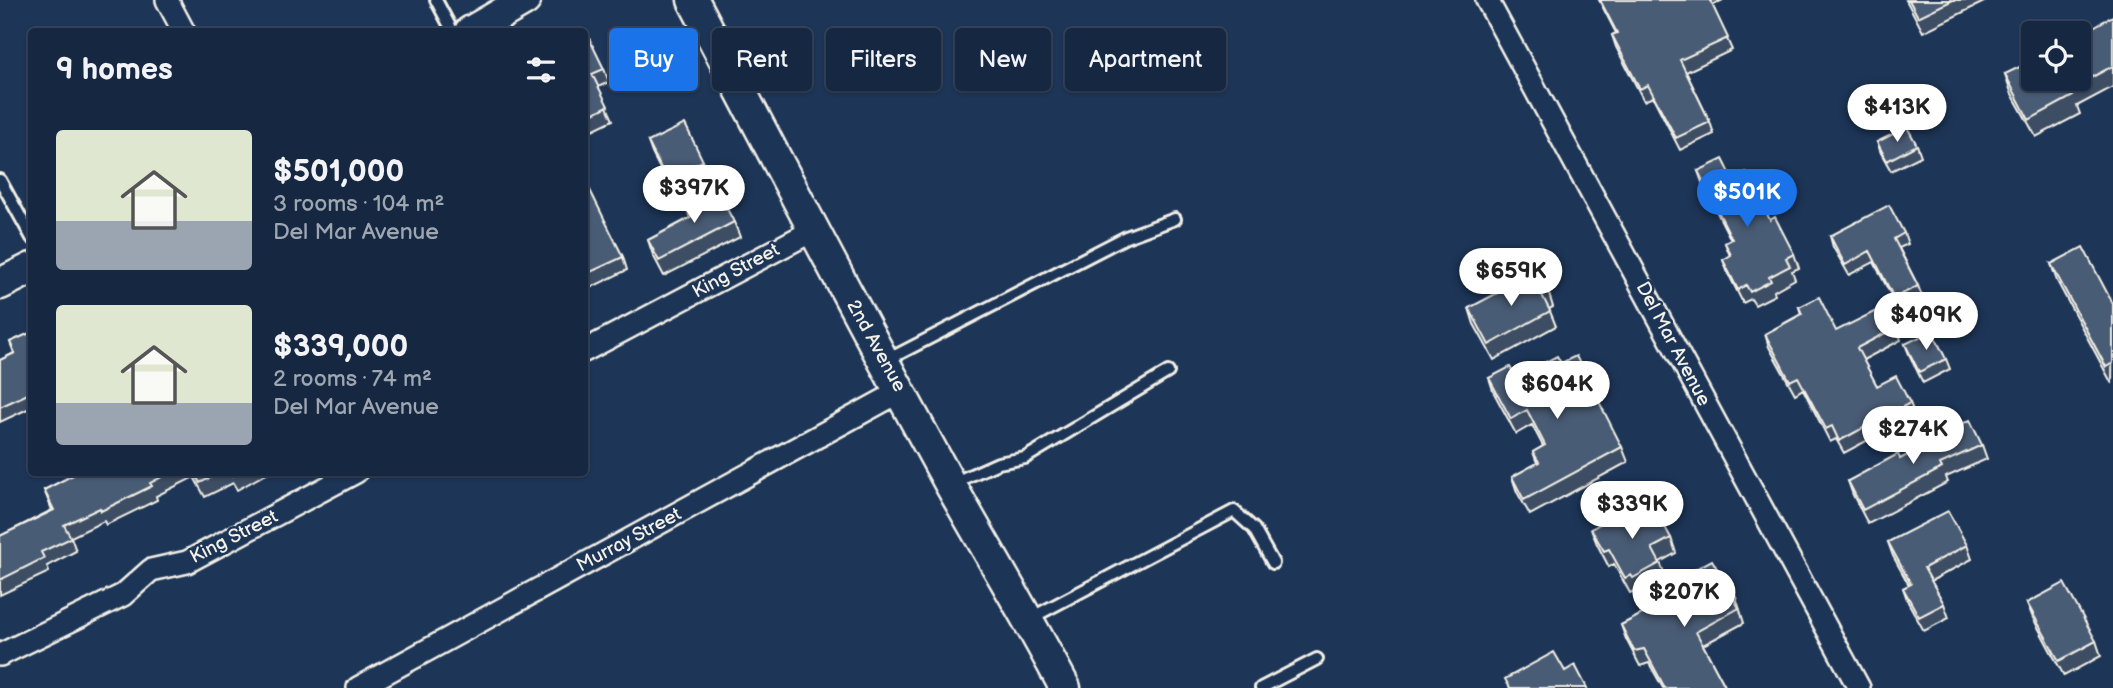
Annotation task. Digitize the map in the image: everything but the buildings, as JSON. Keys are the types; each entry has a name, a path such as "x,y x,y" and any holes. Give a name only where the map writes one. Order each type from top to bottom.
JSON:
{"street":[{"path":"167,0 182,28"},
{"path":"477,28 525,0"},
{"name":"2nd Avenue","path":"694,0 884,361 1065,688"},
{"name":"Del Mar Avenue","path":"1487,0 1859,688"},
{"name":"King Street","path":"588,349 814,230"},
{"path":"0,284 28,270"},
{"name":"Murray Street","path":"358,688 901,391"},
{"name":"King Street","path":"0,655 123,595 151,570 187,562 348,476"}],"lane":[{"path":"436,0 451,28"},
{"path":"0,180 28,231"},
{"path":"884,361 1126,237 1175,219"},
{"path":"951,484 998,463 1025,458 1168,372"},
{"path":"1029,619 1234,511 1254,529 1273,563"},
{"path":"1262,688 1317,659"}]}
